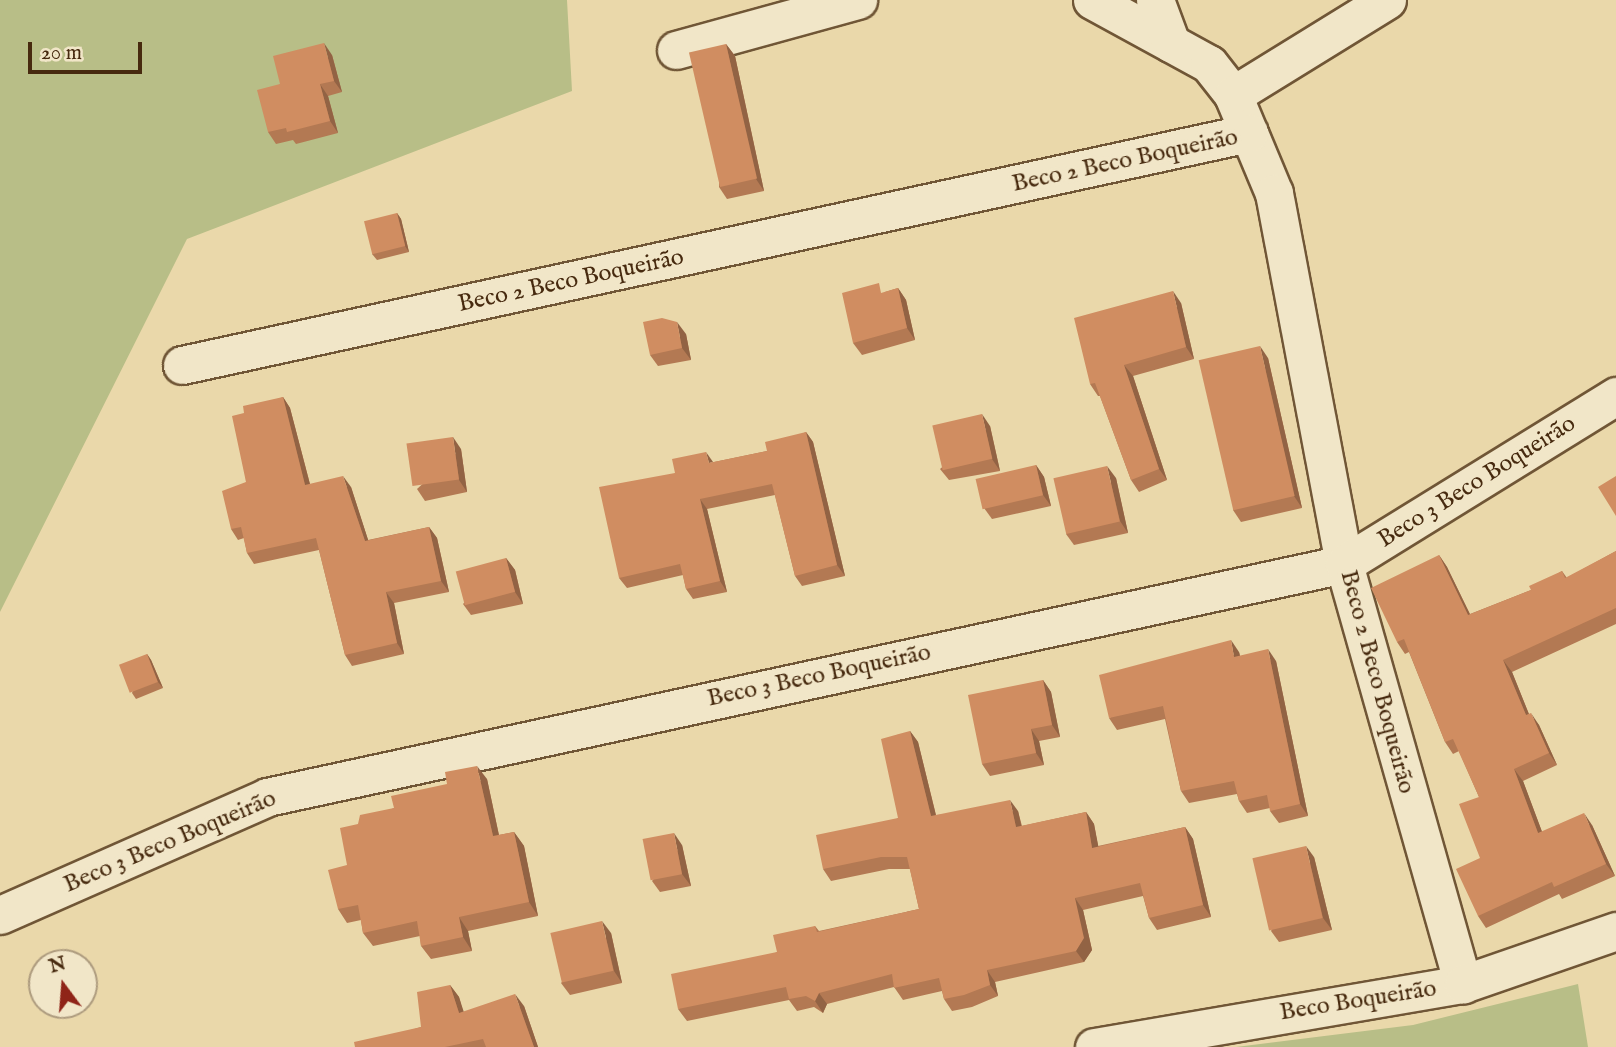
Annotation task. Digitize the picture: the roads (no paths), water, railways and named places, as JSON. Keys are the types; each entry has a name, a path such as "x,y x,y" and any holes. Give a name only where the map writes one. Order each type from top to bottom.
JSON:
{"street":[{"path":"676,50 858,0"},
{"path":"1092,0 1209,64 1233,94 1249,133"},
{"path":"1156,0 1171,43"},
{"path":"1233,94 1387,0"},
{"name":"Beco 2 Beco Boqueirão","path":"182,365 1249,133 1274,193 1345,564 1463,984"},
{"name":"Beco 3 Beco Boqueirão","path":"0,915 267,797 1345,564 1616,396"},
{"name":"Beco Boqueirão","path":"1094,1047 1463,984 1616,931"}]}
